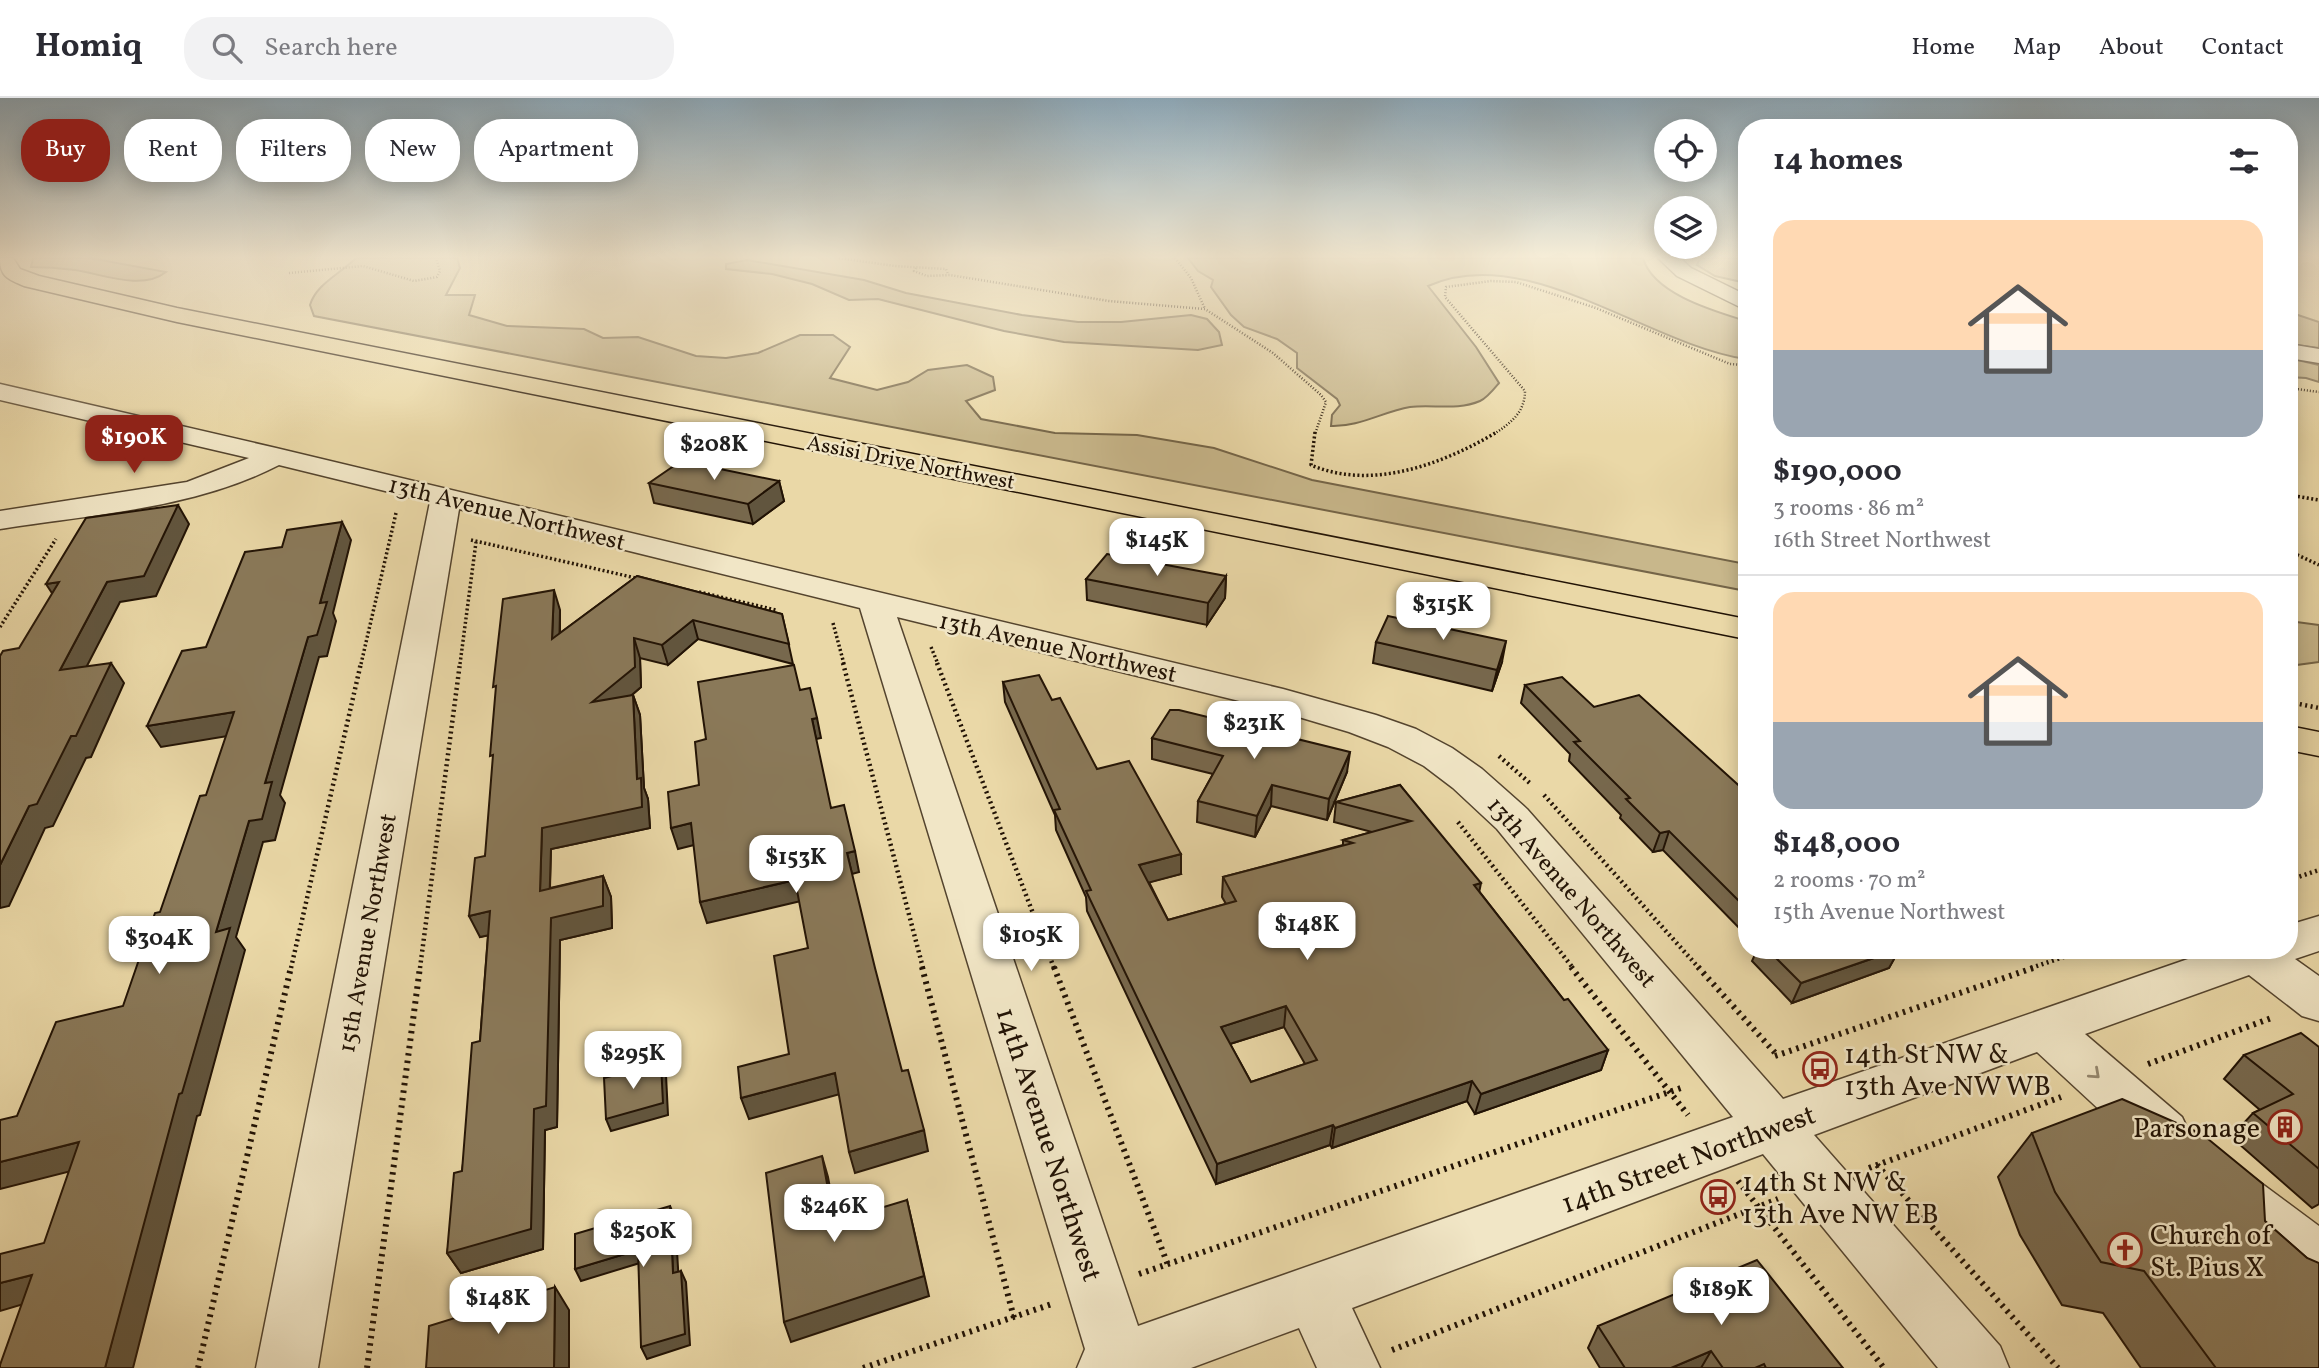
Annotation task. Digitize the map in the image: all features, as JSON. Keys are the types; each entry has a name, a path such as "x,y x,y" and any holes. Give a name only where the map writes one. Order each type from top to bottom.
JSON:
{"main road":[{"name":"Assisi Drive Northwest","path":"191,317 1738,627"},
{"path":"2298,740 2319,744"}],"street":[{"path":"2298,352 2319,356"},
{"name":"13th Avenue Northwest","path":"0,392 276,456 876,604 1283,700 1398,737 1437,755 1466,776 1512,818 1978,1368"},
{"path":"0,552 12,518 192,490 244,472 276,456"},
{"name":"15th Avenue Northwest","path":"287,1368 446,499"},
{"name":"14th Avenue Northwest","path":"876,604 1114,1366"},
{"name":"14th Street Northwest","path":"2298,940 2319,933"},
{"name":"14th Street Northwest","path":"1114,1366 2044,1028 2242,959"},
{"path":"2280,959 2319,1002"},
{"path":"2044,1028 2222,1187 2283,1236 2319,1258"},
{"path":"1313,1293 1349,1367"}],"path":[{"path":"1215,317 1224,325 1256,341 1319,390 1326,402 1313,439 1311,466 1326,472 1360,478 1393,475 1487,439 1515,419 1524,406 1525,391 1460,317"},
{"path":"1616,317 1730,364 1738,364"},
{"path":"2298,389 2319,392"},
{"path":"2298,496 2319,500"},
{"path":"198,1368 396,513"},
{"path":"0,627 62,529"},
{"path":"367,1368 476,542 648,581"},
{"path":"2298,555 2319,565"},
{"path":"687,590 780,611"},
{"path":"833,623 1014,1318 863,1368"},
{"path":"944,650 931,647 1168,1265 1671,1092 1451,814"},
{"path":"2298,704 2319,708"},
{"path":"2298,877 2319,870"},
{"path":"1777,1055 2058,959"},
{"path":"1877,1165 2058,1368"},
{"path":"1349,1367 1757,1206 1884,1368"}],"shaded area":[{"path":"321,317 477,317 507,326 584,329 603,338 638,337 696,356 726,358 758,353 800,335 833,335 850,347 830,378 877,390 908,382 928,370 967,365 993,377 995,390 966,401 981,419 1055,433 1137,435 1214,448 1312,480 1738,562 1738,589"},
{"path":"950,317 1040,317 1078,322 1121,322 1200,317 1207,319 1219,332 1222,345 1198,350 1064,342"},
{"path":"1233,317 1453,317 1499,383 1483,400 1471,404 1454,407 1410,407 1361,422 1331,426 1332,415 1340,405 1337,399 1297,368 1297,353 1277,339 1244,327"},
{"path":"1627,317 1738,318 1738,357 1708,350"},
{"path":"2298,317 2319,322 2319,348 2298,345"},
{"path":"2298,360 2319,365 2319,382 2298,378"},
{"path":"2298,622 2319,625 2319,662 2298,665"}],"building":[{"path":"681,461 779,481 748,504 649,483"},
{"path":"178,505 144,576 107,582 60,670 111,663 76,736 71,736 37,804 29,806 0,865 0,656 3,651 19,648 59,582 46,584 86,518"},
{"path":"342,522 320,603 327,602 317,635 308,637 265,783 272,782 262,819 249,821 216,932 230,928 182,1093 179,1094 105,1368 0,1368 32,1275 0,1283 0,1254 44,1243 79,1142 0,1162 0,1120 17,1116 56,1022 123,1006 155,913 160,912 200,796 206,795 234,712 147,726 182,651 206,647 245,552 282,547 287,530"},
{"path":"1107,554 1226,576 1208,603 1086,579"},
{"path":"637,576 782,614 789,644 693,620 662,645 634,638 635,667 592,702 633,695 637,779 641,778 642,807 542,828 540,891 603,876 603,906 551,918 546,1106 534,1109 531,1229 447,1253 454,1173 462,1171 472,1043 480,1041 490,911 469,916 475,858 485,856 493,755 490,756 496,686 493,687 503,599 554,590 552,639"},
{"path":"1388,616 1506,641 1497,670 1376,642"},
{"path":"794,665 800,690 810,688 817,718 812,719 831,808 844,805 855,851 847,853 875,968 902,1071 908,1070 924,1130 849,1152 835,1073 741,1098 738,1067 789,1054 774,956 808,948 795,880 700,902 691,823 671,828 668,792 699,785 695,742 706,739 698,682"},
{"path":"1039,675 1052,700 1060,698 1097,769 1129,761 1181,854 1139,865 1168,920 1236,901 1223,877 1353,843 1343,840 1411,821 1336,802 1400,785 1481,883 1474,885 1564,1000 1568,999 1608,1050 1481,1094 1472,1081 1335,1128 1333,1125 1217,1164 1086,891 1091,890 1054,810 1060,809 1003,682","holes":["1286,1006 1317,1060 1251,1082 1221,1027"]},
{"path":"1562,677 1594,707 1639,695 1738,785 1738,900 1669,831 1660,833 1626,799 1630,798 1574,742 1580,741 1525,685"},
{"path":"1170,710 1350,752 1329,799 1272,785 1257,816 1198,801 1223,756 1152,738"},
{"path":"1777,959 1871,959 1801,983"},
{"path":"2301,1033 2319,1047 2319,1169 2253,1113 2293,1094 2244,1055"},
{"path":"661,1063 663,1103 606,1119 604,1078"},
{"path":"2122,1099 2202,1134 2263,1184 2265,1221 2307,1258 2319,1263 2319,1368 2216,1368 2144,1271 2101,1262 2055,1192 2032,1133"},
{"path":"822,1156 834,1222 907,1200 924,1276 784,1322 766,1173"},
{"path":"670,1206 673,1273 681,1271 685,1334 641,1347 638,1250 575,1269 575,1234"},
{"path":"1757,1260 1843,1368 1766,1368 1764,1364 1755,1368 1723,1368 1711,1351 1671,1368 1625,1368 1598,1326"},
{"path":"555,1287 554,1368 426,1368 429,1326"}],"place":[{"name":"14th St NW & 13th Ave NW WB","path":"1820,1069"},
{"name":"Parsonage","path":"2285,1127"},
{"name":"14th St NW & 13th Ave NW EB","path":"1718,1197"},
{"name":"Church of St. Pius X","path":"2125,1250"}]}
